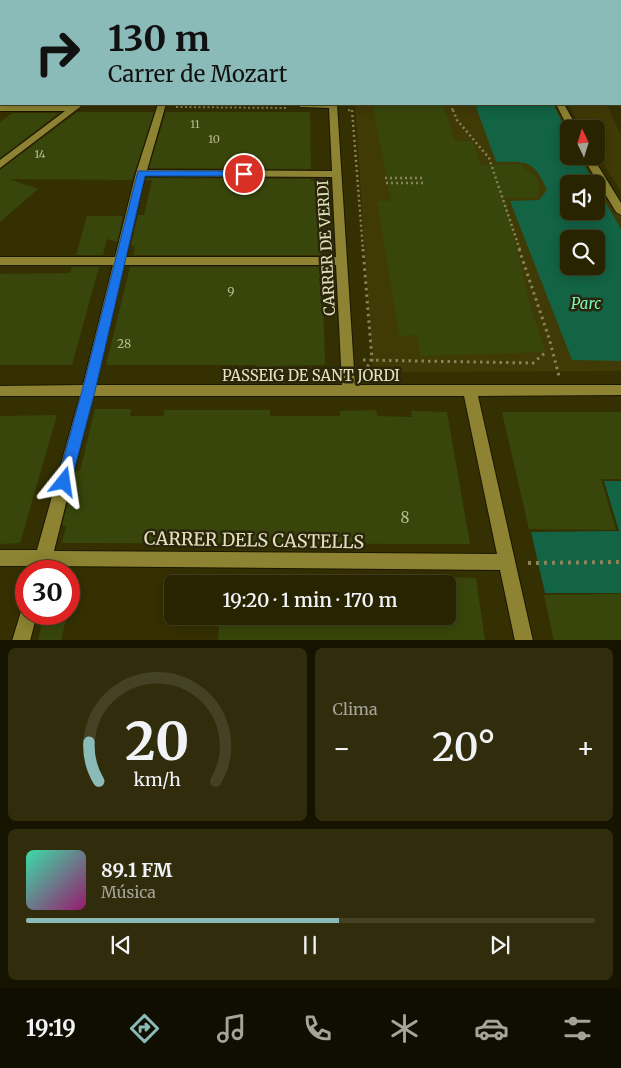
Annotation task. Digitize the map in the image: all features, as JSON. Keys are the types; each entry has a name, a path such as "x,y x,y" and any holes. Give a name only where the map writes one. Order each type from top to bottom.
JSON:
{"street":[{"path":"43,560 88,391 141,173 162,105"},
{"name":"CARRER DE VERDI","path":"332,105 338,174 340,261 349,392"},
{"path":"560,105 568,120"},
{"path":"0,108 78,106"},
{"path":"0,165 78,106"},
{"path":"592,165 621,212"},
{"path":"141,173 338,174"},
{"path":"0,261 340,261"},
{"name":"PASSEIG DE SANT JORDI","path":"0,391 470,392 621,390"},
{"path":"470,392 524,640"},
{"name":"CARRER DELS CASTELLS","path":"0,558 15,560"},
{"name":"CARRER DELS CASTELLS","path":"80,564 507,562"},
{"path":"21,640 25,625"}],"path":[{"path":"450,105 457,120 489,158 549,338 563,391"},
{"path":"385,178 422,178"},
{"path":"386,184 423,183"},
{"path":"347,360 533,363 546,352"},
{"path":"528,563 621,562"}],"shaded area":[{"path":"355,105 559,105 567,120 560,120 560,165 593,165 599,175 560,175 560,220 605,220 605,185 621,213 621,371 373,372"},
{"path":"569,105 607,105 621,136 621,191 604,165 605,120 577,120"}],"green space":[{"name":"Parc","path":"475,105 554,105 561,120 560,165 584,165 590,175 560,175 560,220 605,220 605,201 621,229 621,361 572,360 510,201 539,200 547,190 538,173 528,164 496,162"},
{"path":"604,481 621,481 621,593 545,593 531,532 619,531"}],"building":[{"path":"372,105 443,105 455,141 473,141 481,165 522,164 524,169 530,171 540,185 538,198 505,198 530,304 546,352 420,356 417,335 399,336 377,201 391,201"},
{"path":"77,112 154,112 132,180 9,179 38,189 0,222 0,170"},
{"path":"166,112 310,112 311,169 149,168"},
{"path":"12,113 59,113 0,158 0,122"},
{"path":"146,178 311,179 311,181 320,181 322,255 133,255 135,247 131,245 138,215 144,215 152,180 146,180"},
{"path":"87,216 123,216 117,242 107,239 103,255 76,255"},
{"path":"72,267 99,267 72,365 0,365 0,274 70,273"},
{"path":"130,267 322,267 325,365 272,366 256,369 257,365 106,365"},
{"path":"95,409 131,409 130,416 164,416 164,410 270,410 270,416 340,416 340,411 376,410 377,416 412,417 411,411 447,412 470,544 62,543 66,526 62,525 76,471 80,471"},
{"path":"502,412 621,412 621,479 601,479 616,530 529,529"},
{"path":"57,415 20,543 0,544 0,416"},
{"path":"456,577 476,578 485,640 218,640 219,625 456,625"},
{"path":"621,594 621,640 554,640 544,595"},
{"path":"42,625 65,625 61,640 38,640"}],"route":[{"path":"64,482 141,173 244,174"}]}
